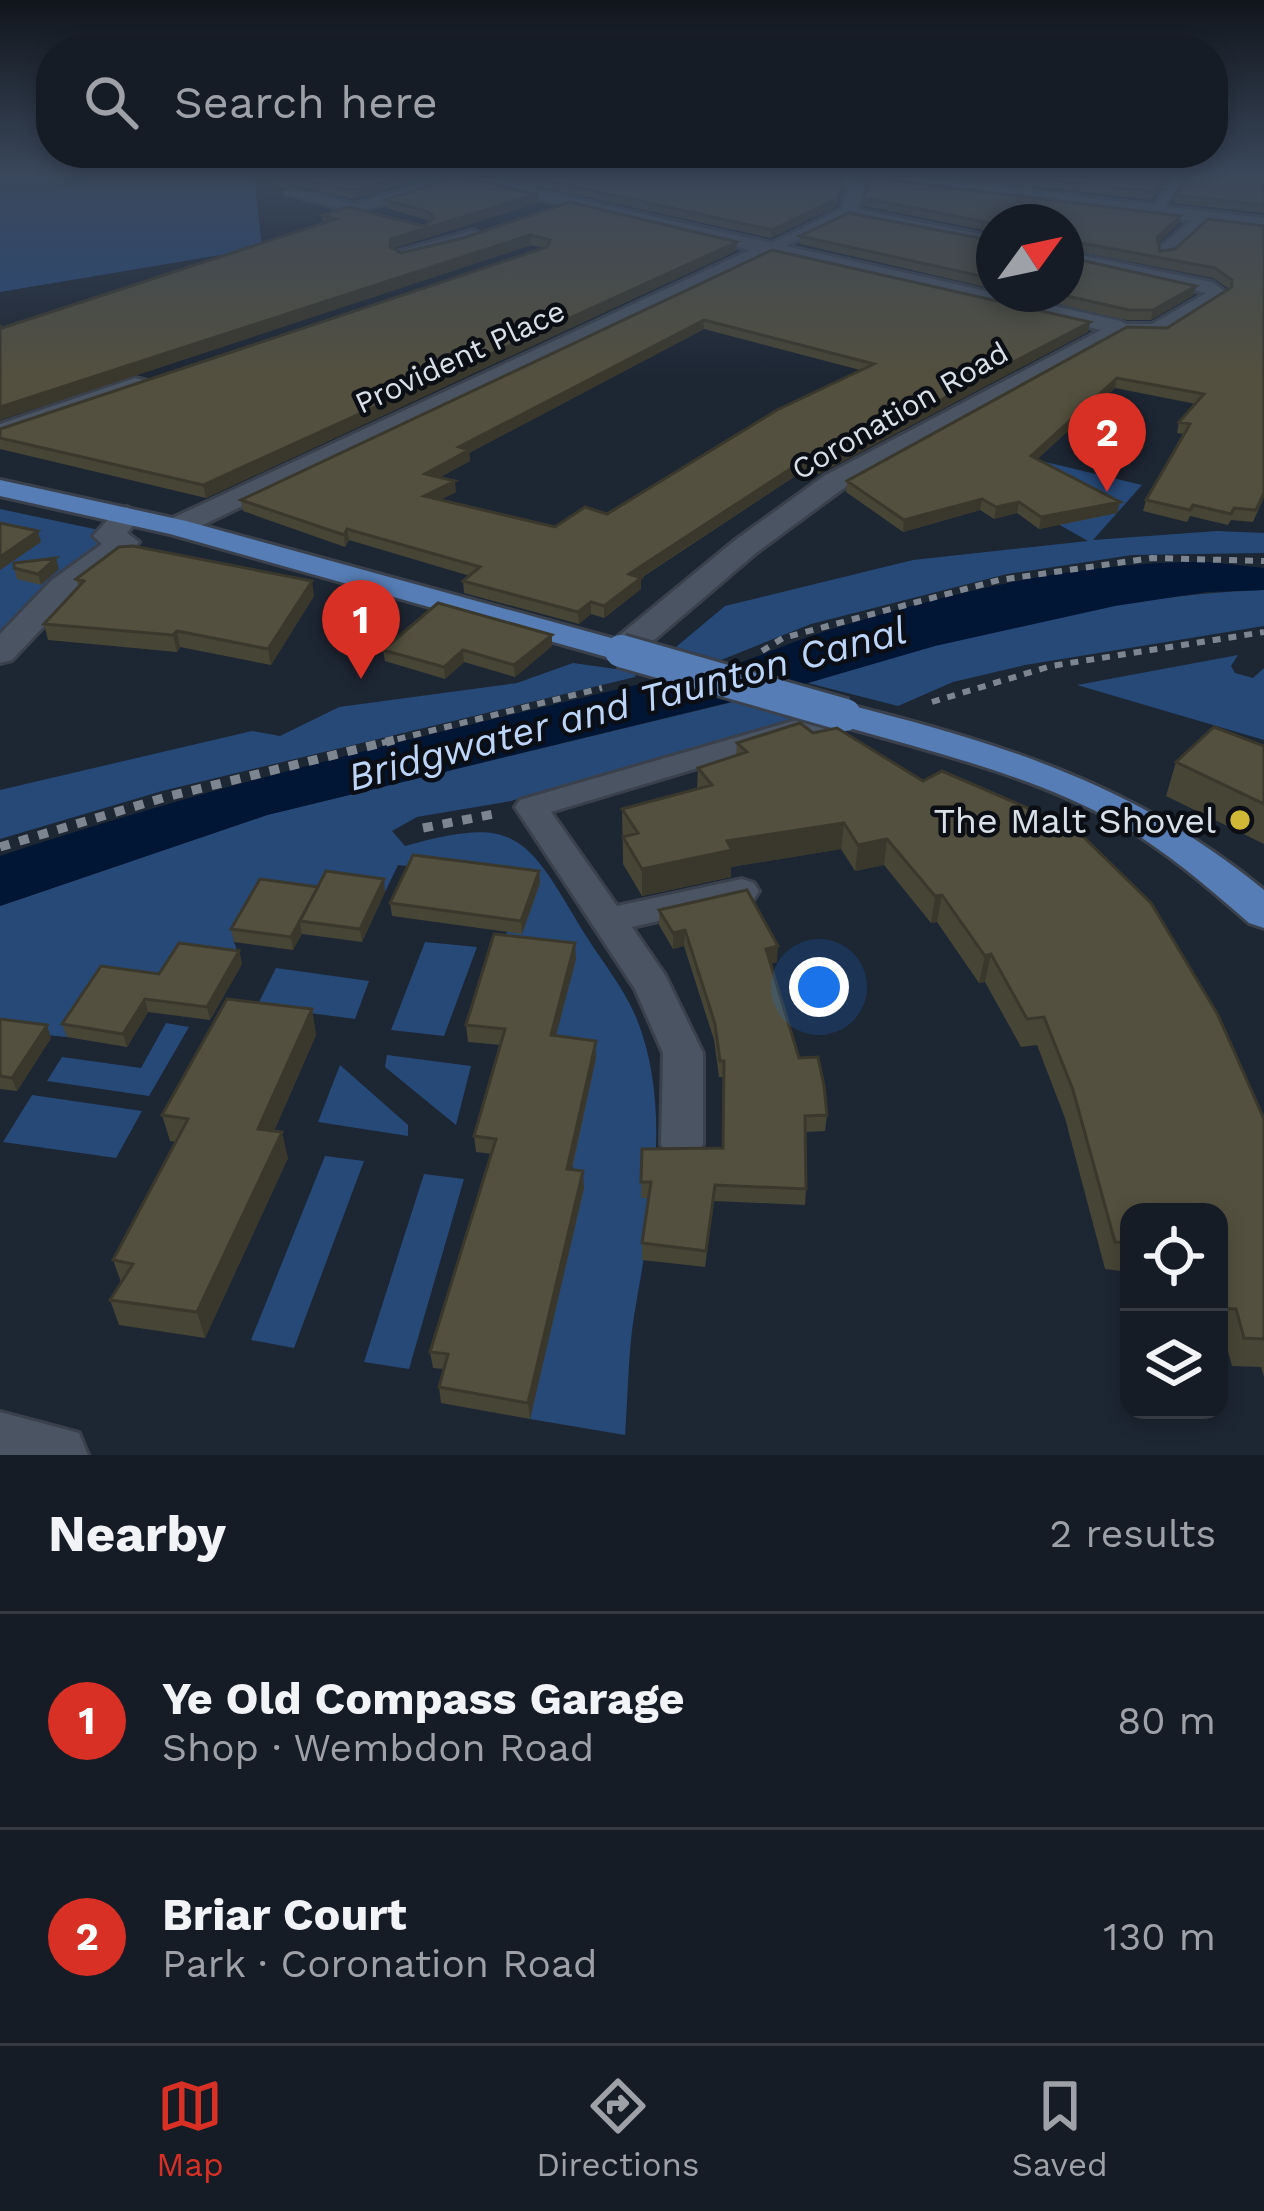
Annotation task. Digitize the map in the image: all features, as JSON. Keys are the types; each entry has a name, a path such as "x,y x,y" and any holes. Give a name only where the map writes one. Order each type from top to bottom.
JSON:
{"main road":[{"path":"0,488 176,527 882,726 1107,803 1174,840 1264,913"}],"street":[{"path":"749,243 1115,331"},
{"name":"Provident Place","path":"176,527 771,248"},
{"name":"Coronation Road","path":"621,651 745,547 834,482 1115,331"},
{"path":"0,653 63,587 124,542 108,536 128,516"},
{"path":"0,1442 57,1455"}],"lane":[{"path":"401,253 437,243"},
{"path":"771,248 782,243"},
{"path":"1164,252 1174,243"},
{"path":"1084,261 1206,286 1219,293 1155,330 1115,331"},
{"path":"0,431 170,374"},
{"path":"682,1144 683,1053 652,985 531,807 845,715"},
{"path":"608,920 742,890"}],"path":[{"path":"882,726 960,689 1264,632"},
{"path":"423,828 531,807"}],"shaded area":[{"path":"0,243 261,243 262,248 0,292"},
{"path":"1008,453 1142,485 1093,540 1217,531 1264,533 1264,553 1132,555 1007,574 811,624 721,660 676,647 725,606 913,560 1088,541 982,481"},
{"path":"0,509 99,530 113,545 10,634 0,632"},
{"path":"1264,590 1264,626 1025,665 953,682 898,706 808,683 920,649 1091,609"},
{"path":"1238,655 1231,666 1235,673 1253,678 1264,668 1264,740 1077,685"},
{"path":"573,663 637,672 635,677 162,791 0,839 0,790 252,731 280,736 339,707 517,683"},
{"path":"737,701 793,719 511,801 417,817 392,831 405,846 441,837 493,833 528,851 560,892 636,1017 654,1090 655,1166 630,1346 625,1435 530,1419 582,1188 572,1165 552,1051 497,950 507,932 522,933 539,883 398,865 385,892 329,884 234,942 242,964 162,987 105,979 67,1037 0,1031 0,906 267,815"},
{"path":"425,942 477,947 444,1036 391,1030"},
{"path":"276,968 369,981 355,1019 257,1006"},
{"path":"166,1023 189,1027 149,1096 47,1081 62,1057 141,1068"},
{"path":"387,1055 471,1066 456,1125 385,1067"},
{"path":"340,1065 408,1125 408,1136 318,1122"},
{"path":"32,1095 142,1111 116,1158 3,1142"},
{"path":"325,1156 364,1161 294,1348 251,1340"},
{"path":"424,1174 464,1179 409,1369 364,1362"}],"water":[{"name":"Bridgwater and Taunton Canal","path":"1208,562 1264,568 1264,590 1207,592 1115,606 935,646 808,683 267,815 0,906 0,856 160,807 482,722 694,676 829,630 1016,581 1112,567"}],"building":[{"path":"263,243 391,243 401,253 443,243 506,243 0,407 2,328"},
{"path":"549,243 735,243 203,485 0,438 0,429"},
{"path":"831,243 976,243 976,275"},
{"path":"1084,243 1158,243 1160,251 1182,243 1264,243 1264,493 1256,510 1234,508 1231,514 1146,500 1190,424 1179,422 1204,394 1117,378 1031,456 1120,502 1041,517 1019,502 996,507 982,499 904,520 847,481 1127,327 1167,328 1232,287 1232,280 1215,268"},
{"path":"772,250 976,296 976,312 1046,312 1090,322 820,463 810,456 629,574 641,578 604,606 591,602 578,612 463,581 480,567 347,529 344,535 241,500","holes":["704,320 874,364 777,410 607,514 585,507 555,527 424,496 455,481 425,474 469,450 459,447"]},
{"path":"1084,261 1196,286 1153,310 1084,300"},
{"path":"0,523 38,531 0,557"},
{"path":"119,547 312,581 268,649 177,631 173,635 44,624 84,581 76,579"},
{"path":"56,558 38,574 14,568 14,563"},
{"path":"438,603 552,635 514,665 463,650 444,667 383,650"},
{"path":"800,723 813,733 837,728 923,781 942,771 1048,817 1060,814 1151,903 1218,1015 1264,1119 1264,1339 1244,1338 1236,1309 1228,1309 1228,1203 1120,1203 1120,1242 1115,1242 1073,1090 1044,1017 1027,1019 991,954 985,956 942,895 935,896 887,839 858,845 844,823 727,841 732,850 642,869 623,837 638,833 622,809 712,785 698,768 747,752 737,743"},
{"path":"1214,727 1264,746 1264,804 1176,762"},
{"path":"413,855 539,871 521,921 390,903"},
{"path":"326,871 384,879 360,929 300,921"},
{"path":"260,879 318,887 291,937 231,929"},
{"path":"747,890 778,946 766,949 799,1058 818,1057 824,1086 827,1115 805,1116 806,1189 715,1185 706,1251 642,1243 651,1182 641,1182 642,1149 723,1148 724,1061 720,1061 715,1024 685,930 673,933 659,910"},
{"path":"494,934 575,943 551,1035 596,1041 567,1169 583,1171 528,1403 439,1387 448,1354 430,1352 496,1139 474,1136 505,1029 466,1025"},
{"path":"179,943 239,951 207,1007 145,999 123,1034 62,1024 101,966 159,974"},
{"path":"227,999 312,1009 258,1129 282,1132 197,1312 110,1300 133,1264 113,1260 188,1119 162,1115"},
{"path":"0,1019 47,1025 12,1078 0,1076"}],"place":[{"name":"Briar Court","path":"1107,492"},
{"name":"Ye Old Compass Garage","path":"361,679"},
{"name":"The Malt Shovel","path":"1240,820"}]}
